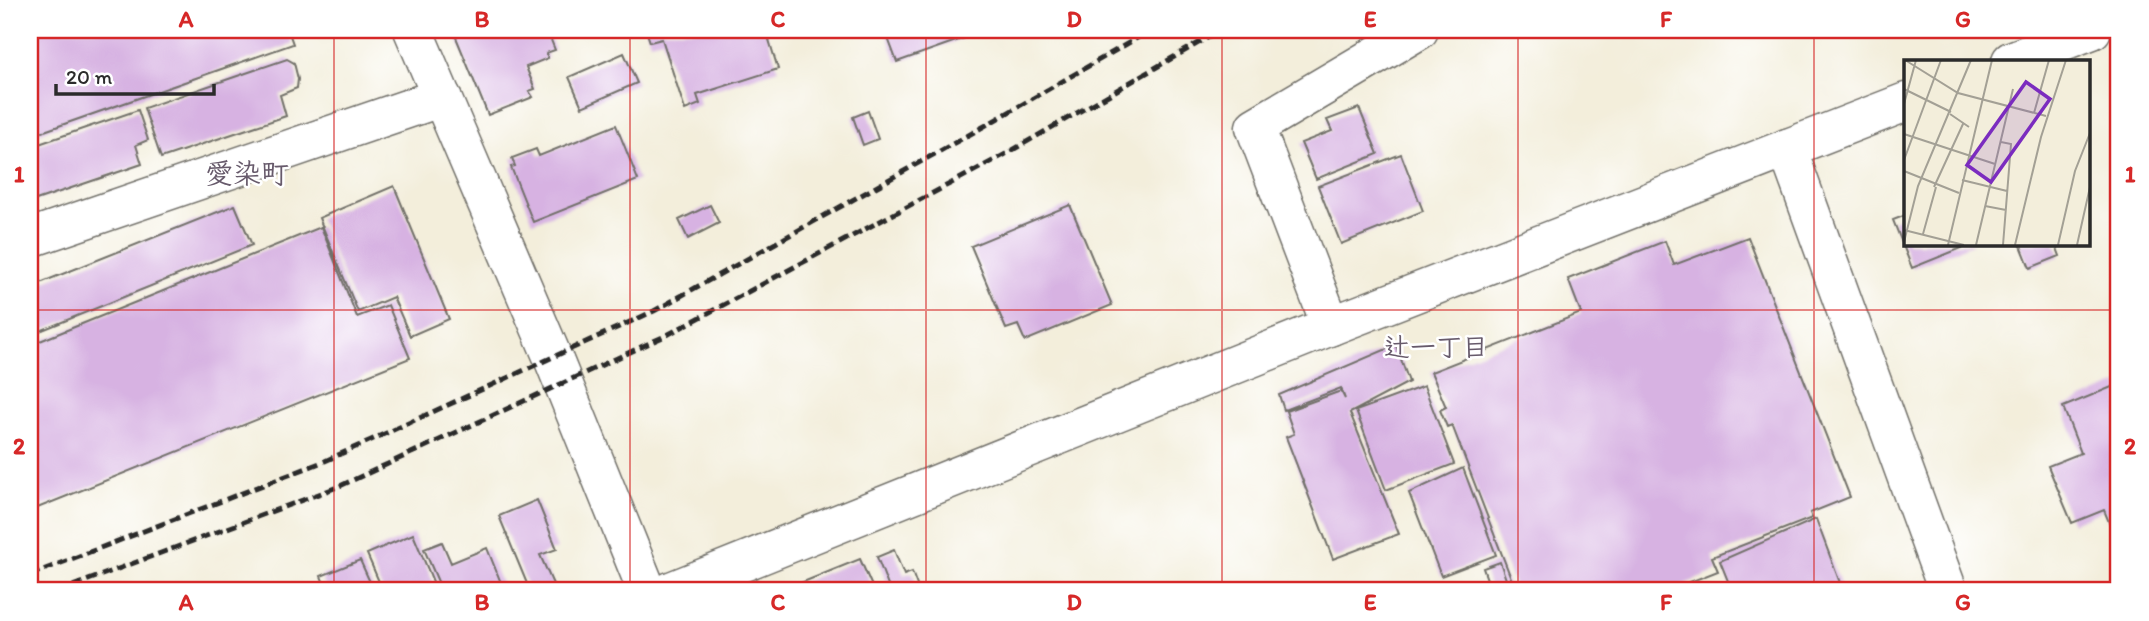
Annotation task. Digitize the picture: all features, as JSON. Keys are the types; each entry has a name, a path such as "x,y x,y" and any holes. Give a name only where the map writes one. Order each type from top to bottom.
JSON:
{"street":[{"path":"413,30 563,384 647,591"},
{"path":"1331,326 1255,127 1419,30"},
{"path":"2014,60 2092,30"},
{"path":"30,238 442,97"},
{"path":"671,591 1331,326 1904,103"},
{"path":"1787,148 1948,591"}],"building":[{"path":"30,30 288,30 293,44 30,136"},
{"path":"453,30 563,30 549,35 555,50 546,53 548,58 526,67 535,89 529,91 533,97 488,115"},
{"path":"646,30 766,30 778,69 697,95 700,104 685,110 662,39 650,42"},
{"path":"885,30 987,30 897,62"},
{"path":"624,53 637,83 582,107 569,77"},
{"path":"287,59 294,63 298,79 297,88 280,95 286,116 161,158 144,108"},
{"path":"1359,108 1378,154 1316,179 1301,143 1332,131 1327,120"},
{"path":"138,110 148,140 136,145 142,164 30,202 30,147"},
{"path":"868,111 878,139 863,145 853,117"},
{"path":"616,125 638,180 533,222 511,167 515,166 512,158 536,149 539,156"},
{"path":"1401,154 1423,211 1341,244 1318,186"},
{"path":"394,186 449,319 410,336 393,297 358,312 319,218"},
{"path":"235,205 252,245 30,335 30,287"},
{"path":"710,205 719,223 688,239 679,220"},
{"path":"1070,205 1112,305 1025,341 1018,325 1006,329 971,246"},
{"path":"1904,216 1904,245 1969,245 1912,268 1893,220"},
{"path":"321,227 357,317 388,305 410,358 30,511 30,345"},
{"path":"1748,237 1850,497 1810,513 1812,518 1712,557 1718,571 1667,591 1516,591 1452,425 1447,427 1440,410 1446,407 1431,372 1581,313 1568,279 1665,241 1674,265"},
{"path":"2021,245 2056,245 2060,256 2030,268"},
{"path":"1396,345 1409,382 1350,413 1399,534 1333,559 1286,437 1294,434 1286,411 1341,391 1345,399 1341,388 1284,410 1279,395"},
{"path":"2119,384 2119,546 2104,510 2072,523 2048,466 2081,453 2063,407"},
{"path":"1424,386 1454,464 1386,490 1356,411"},
{"path":"1463,468 1496,555 1441,576 1409,493"},
{"path":"537,500 557,549 540,555 556,591 530,591 499,516"},
{"path":"1816,519 1843,591 1732,591 1720,561"},
{"path":"413,534 437,591 383,591 367,554"},
{"path":"442,542 451,563 487,548 503,588 495,591 442,591 424,549"},
{"path":"894,550 904,575 912,572 919,591 890,591 877,557"},
{"path":"860,559 874,591 781,591"},
{"path":"360,560 374,591 327,591 321,576"},
{"path":"1500,562 1510,591 1491,591 1483,568"}],"railway":[{"path":"30,575 325,461 654,311 1151,30"},
{"path":"59,591 340,486 667,335 1004,155 1221,30"}],"district":[{"name":"愛染町","path":"247,173"},
{"name":"辻一丁目","path":"1436,347"}]}
